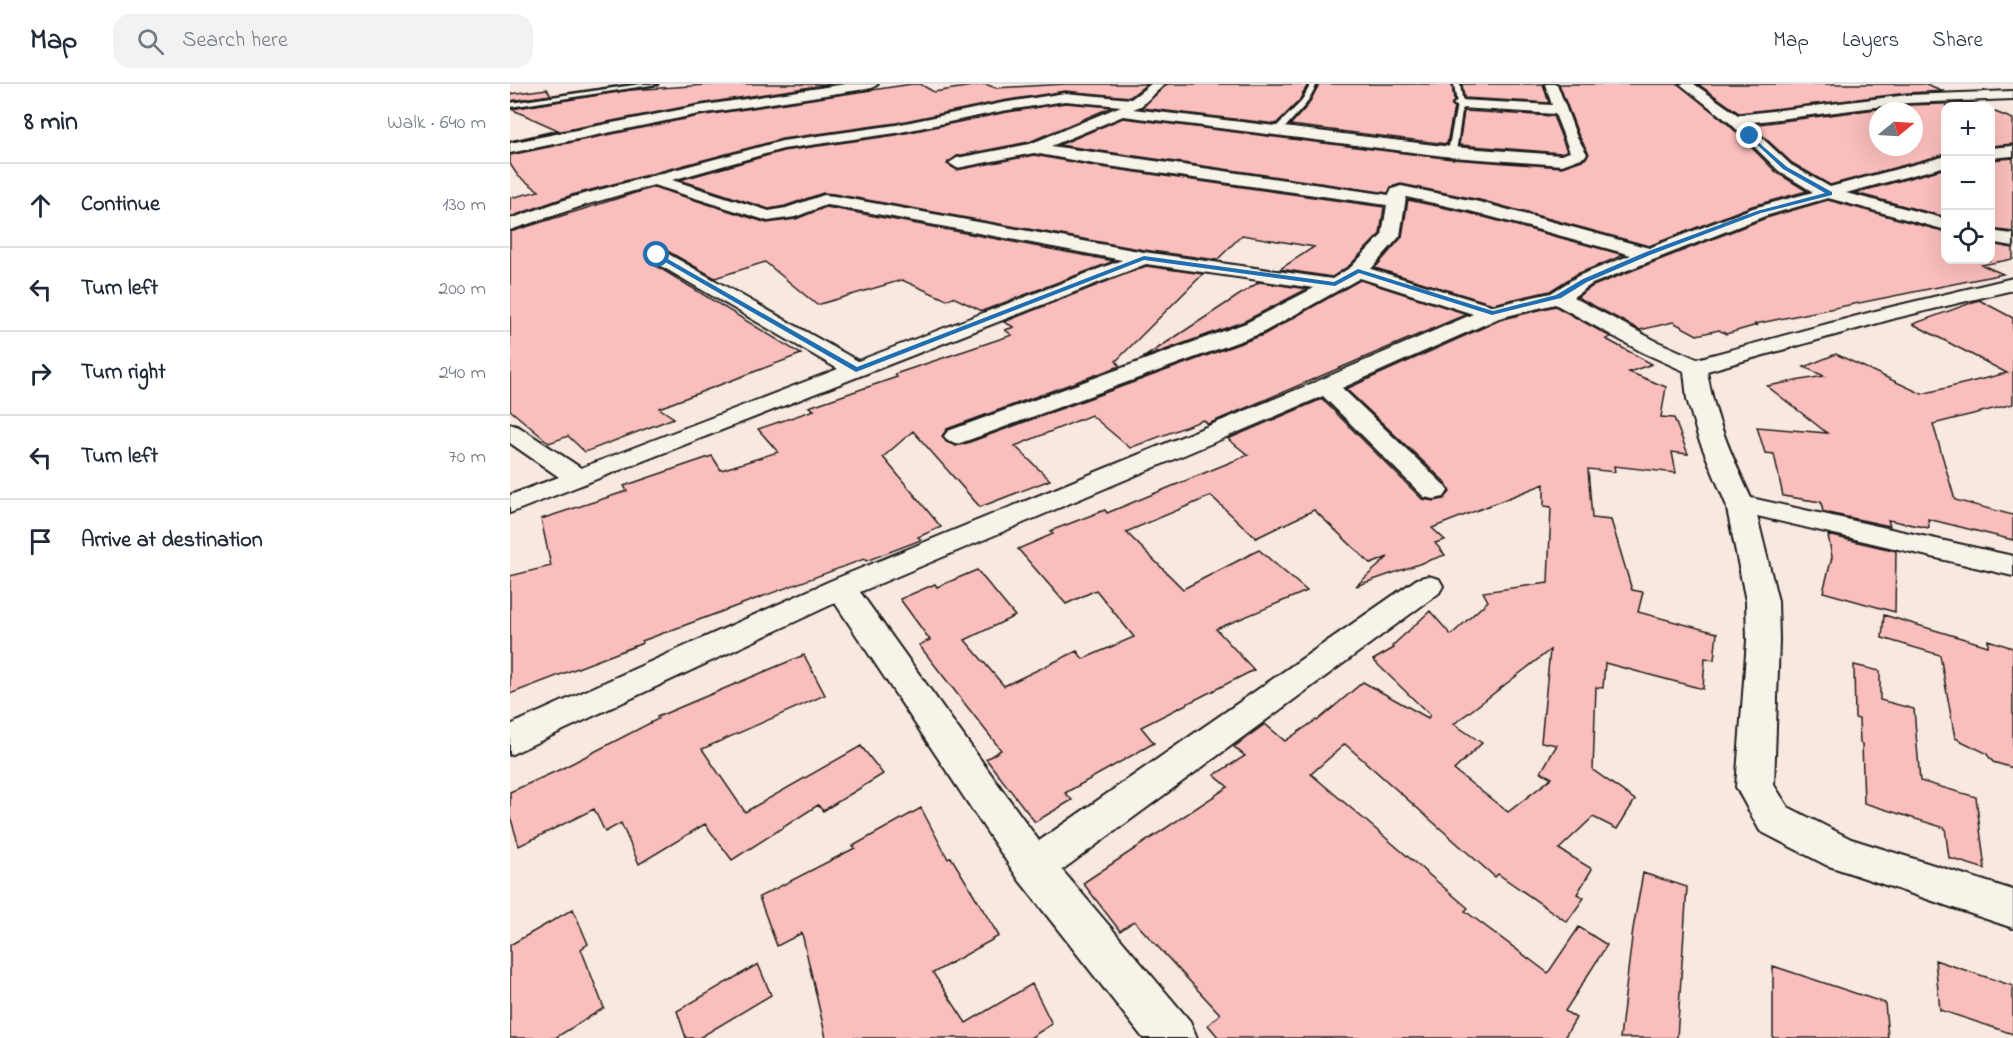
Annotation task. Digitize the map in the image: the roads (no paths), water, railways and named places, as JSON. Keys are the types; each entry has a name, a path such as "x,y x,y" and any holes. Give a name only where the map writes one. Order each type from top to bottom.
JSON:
{"street":[{"path":"510,148 699,110 872,84"},
{"path":"957,163 1034,148 1121,112 1159,84"},
{"path":"1121,112 1452,153 1572,159 1579,154 1569,135 1551,84"},
{"path":"1686,84 1735,120 1785,168 1830,194 1941,224"},
{"path":"1735,120 1846,105 1938,97 2013,95"},
{"path":"510,225 579,201 782,145 896,129 1002,106 1065,97 1136,103"},
{"path":"1460,104 1560,110"},
{"path":"1034,148 1094,159 1395,201"},
{"path":"1995,153 2013,151"},
{"path":"510,741 841,588 1326,386 1492,313 1558,297 1585,280 1759,212 1941,162"},
{"path":"657,181 768,216 789,213 824,201 834,201 1144,258 1335,285"},
{"path":"957,436 1254,328 1335,285 1358,271 1391,236 1398,192 1405,191 1473,206 1648,254"},
{"path":"1995,237 2013,240"},
{"path":"657,255 856,370"},
{"path":"510,505 1144,258"},
{"path":"1358,271 1492,313"},
{"path":"1558,297 1650,347 1695,367 1890,313 2013,284"},
{"path":"1695,367 1699,399 1711,437 1740,504 1762,601 1763,640 1755,787 1774,819 1840,854 2013,909"},
{"path":"1326,386 1434,491"},
{"path":"510,432 577,477"},
{"path":"1740,504 2013,566"},
{"path":"1034,867 1428,586"},
{"path":"841,588 1034,867 1173,1038"}],"lane":[{"path":"510,105 654,84"},
{"path":"1278,130 1304,103 1314,84"},
{"path":"1452,153 1460,104 1458,84"}]}
